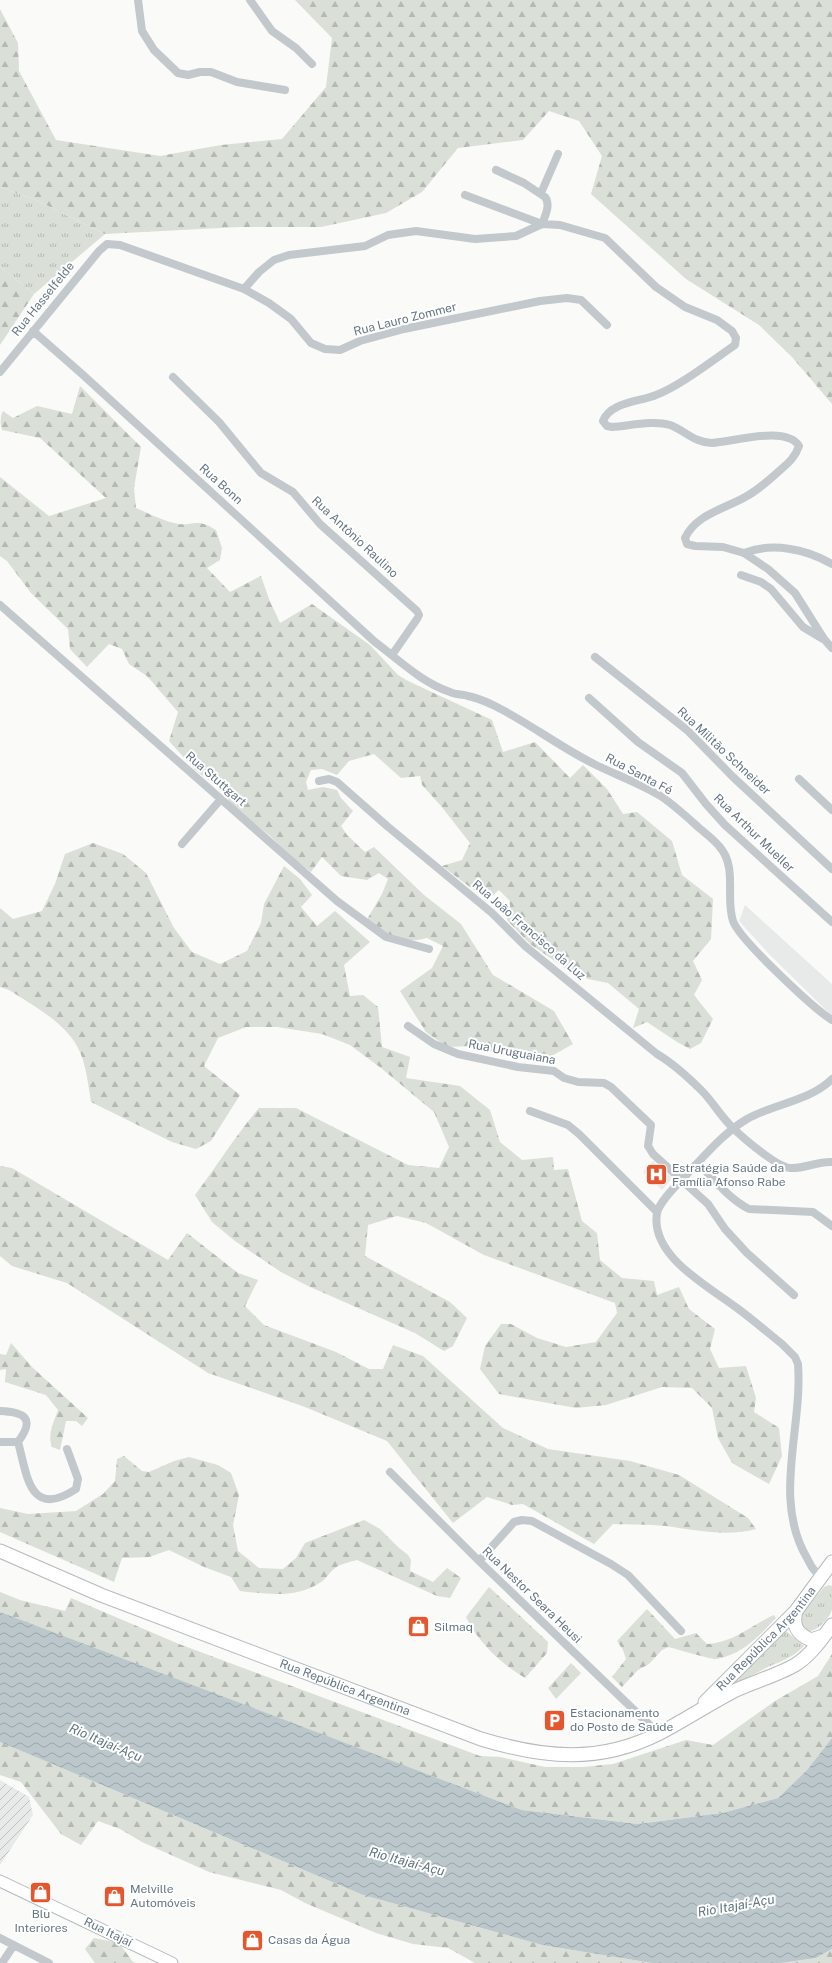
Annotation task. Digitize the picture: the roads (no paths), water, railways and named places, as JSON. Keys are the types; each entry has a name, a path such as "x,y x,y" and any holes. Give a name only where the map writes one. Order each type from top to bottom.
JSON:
{"main road":[{"name":"Rua República Argentina","path":"0,1551 101,1596 473,1736 512,1748 558,1755 589,1754 622,1748 659,1734 695,1712 735,1691 794,1666 808,1655 832,1625"},
{"name":"Rua República Argentina","path":"695,1712 827,1578 832,1562"},
{"path":"796,1611 795,1625 800,1634 811,1640 823,1636"},
{"name":"Rua Itajaí","path":"0,1881 62,1909 172,1963"}],"street":[{"path":"138,0 142,31 154,50 178,73 188,74 210,72 237,82 285,90"},
{"path":"250,0 272,31 296,48 312,64"},
{"path":"541,194 558,154"},
{"path":"244,289 259,272 274,260 289,254 366,246 388,235 416,232 475,239 516,236 542,224 547,211 547,200 541,194 496,170"},
{"path":"465,195 542,224 560,225 605,238 656,287 685,307 717,320 732,331 736,338 735,345 665,392 616,407 606,414 603,421 607,426 612,427 659,424 669,425 692,438 710,443 765,435 788,436 796,441 799,446 791,461 747,496 702,518 689,528 685,538 687,544 695,546 723,546 744,553 768,568 795,593 824,639 832,648"},
{"name":"Rua Lauro Zommer","path":"107,244 120,246 244,289 269,302 291,319 311,343 324,349 340,350 360,342 404,329 533,302 567,298 581,300 607,325"},
{"name":"Rua Hasselfelde","path":"0,372 99,251 107,244"},
{"name":"Rua Bonn","path":"33,331 392,655"},
{"name":"Rua Antônio Raulino","path":"173,378 219,422 261,473 292,492 320,524 417,611 419,615 417,619 392,655"},
{"path":"744,553 755,549 780,548 812,554 832,564"},
{"path":"742,575 761,582 771,589 803,627 824,639"},
{"name":"Rua Stuttgart","path":"0,605 337,901 386,936 429,949"},
{"name":"Rua Santa Fé","path":"392,655 432,685 451,693 470,696 494,705 530,726 564,749 659,795 680,811 720,846 723,852 728,863 731,889 730,909 733,921 739,932 778,973 822,1014 832,1020"},
{"name":"Rua Militão Schneider","path":"595,657 686,730 733,777 832,868"},
{"name":"Rua Arthur Mueller","path":"589,698 638,742 682,773 706,804 725,825 832,922"},
{"name":"Rua João Francisco da Luz","path":"319,781 329,779 336,782 492,912 525,946 657,1054 674,1064 702,1091 733,1128 781,1166 791,1168 825,1161 832,1162"},
{"path":"799,779 832,810"},
{"path":"182,844 220,799"},
{"name":"Rua Uruguaiana","path":"408,1026 434,1044 458,1054 518,1067 554,1071 564,1078 578,1082 604,1083 651,1125 648,1146 653,1154 682,1180"},
{"path":"827,1578 815,1573 793,1526 790,1494 798,1364 795,1357 782,1344 685,1270 661,1242 657,1227 658,1212 661,1204 698,1163 733,1128 748,1118 817,1090 832,1079"},
{"path":"530,1111 568,1125 658,1212"},
{"path":"698,1163 740,1205 749,1209 813,1212 832,1226"},
{"path":"682,1180 708,1204 725,1229 747,1254 794,1295"},
{"path":"0,1411 18,1412 24,1416 28,1423 26,1431 18,1442"},
{"path":"0,1442 18,1442"},
{"path":"18,1442 32,1490 40,1497 50,1498 65,1496 76,1489 78,1479 67,1449"},
{"name":"Rua Nestor Seara Heusi","path":"390,1472 479,1561 659,1734"},
{"path":"479,1561 514,1522 522,1520 532,1521 611,1564 628,1575 681,1631"},
{"path":"0,1938 49,1963"},
{"path":"2,1963 14,1945"}],"water":[{"name":"Rio Itajaí-Açu","path":"0,1612 522,1810 638,1824 722,1813 778,1798 807,1770 832,1738 832,1949 816,1958 781,1963 652,1963 542,1945 363,1895 0,1742"}],"place":[{"name":"Estratégia Saúde da Família Afonso Rabe","path":"657,1175"},
{"name":"Silmaq","path":"418,1627"},
{"name":"Estacionamento do Posto de Saúde","path":"554,1720"},
{"name":"Blu Interiores","path":"41,1893"},
{"name":"Melville Automóveis","path":"115,1896"},
{"name":"Casas da Água","path":"253,1940"}]}
